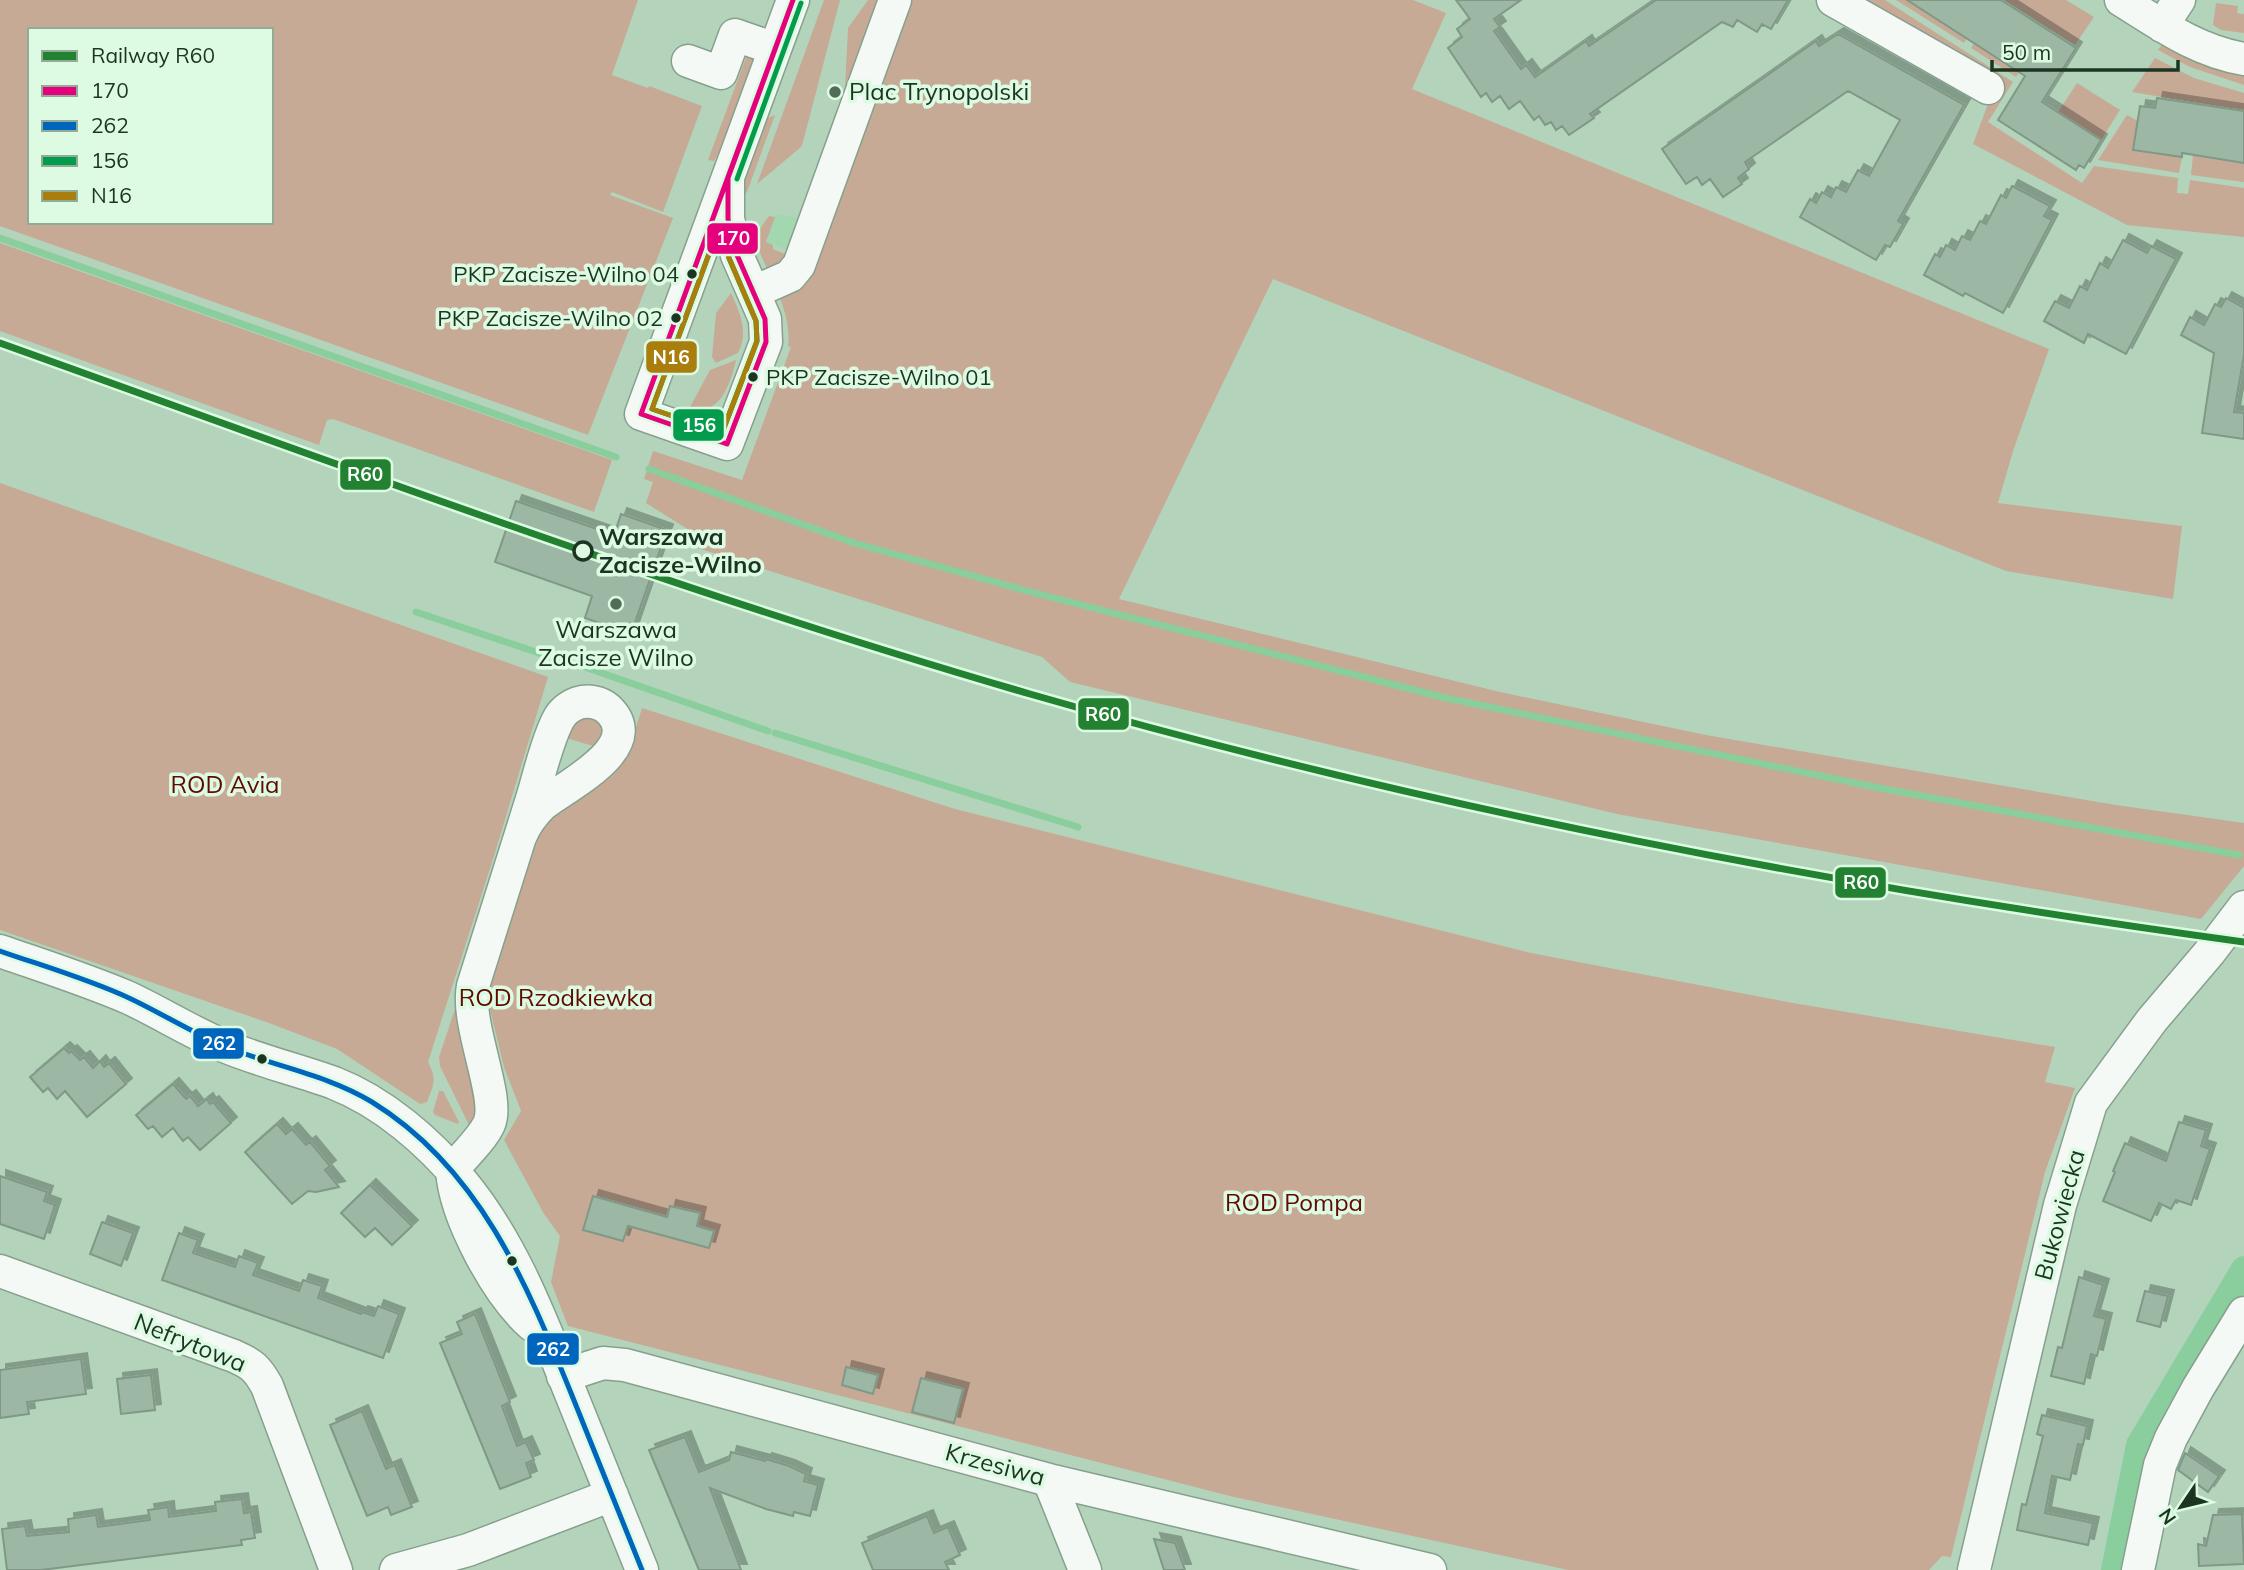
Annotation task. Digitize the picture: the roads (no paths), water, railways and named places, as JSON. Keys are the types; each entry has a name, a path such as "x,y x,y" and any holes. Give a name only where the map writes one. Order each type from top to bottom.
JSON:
{"street":[{"path":"728,177 728,219 737,255 765,319 766,342 727,444 641,414 728,177 775,50 793,0"},
{"path":"754,292 790,276 799,265 895,0"},
{"path":"1833,0 1988,88"},
{"path":"2162,26 2179,0"},
{"path":"2127,2 2192,44 2222,55 2244,59"},
{"path":"688,61 720,73 735,35 775,50"},
{"path":"452,1170 489,1124 495,1074 472,1017 471,996 521,835"},
{"name":"Bukowiecka","path":"1974,1570 2060,1205 2091,1104 2152,1020 2244,907"},
{"path":"0,951 131,999 223,1046 335,1083 358,1094 393,1117 452,1170 472,1194 524,1282 642,1570"},
{"name":"Nefrytowa","path":"7,1278 252,1364 267,1386 336,1570"},
{"path":"2138,1570 2160,1465 2171,1438 2244,1313"},
{"name":"Krzesiwa","path":"564,1376 603,1363 625,1365 1049,1480 1227,1508 1430,1570"},
{"path":"1049,1480 1086,1570"},
{"path":"397,1570 468,1550 612,1495"}],"waterway":[{"path":"0,238 616,457"},
{"path":"649,469 854,543 1031,592 1446,698 1874,787 2239,855"},
{"path":"416,612 545,655"},
{"path":"579,665 768,731"},
{"path":"775,733 1078,827"},
{"path":"2114,1570 2139,1445 2244,1269"}],"rail line":[{"name":"R60","path":"0,343 384,481 770,614 1030,694 1180,735 1330,773 1632,840 1937,896 2244,942"}],"place":[{"name":"Plac Trynopolski","path":"835,92"},
{"name":"PKP Zacisze-Wilno 04","path":"692,274"},
{"name":"PKP Zacisze-Wilno 02","path":"676,318"},
{"name":"PKP Zacisze-Wilno 01","path":"753,377"},
{"name":"Warszawa Zacisze-Wilno","path":"583,551"},
{"name":"Warszawa Zacisze Wilno","path":"616,604"}],"park label":[{"name":"ROD Avia","path":"225,785"},
{"name":"ROD Rzodkiewka","path":"556,998"},
{"name":"ROD Pompa","path":"1294,1203"}]}
